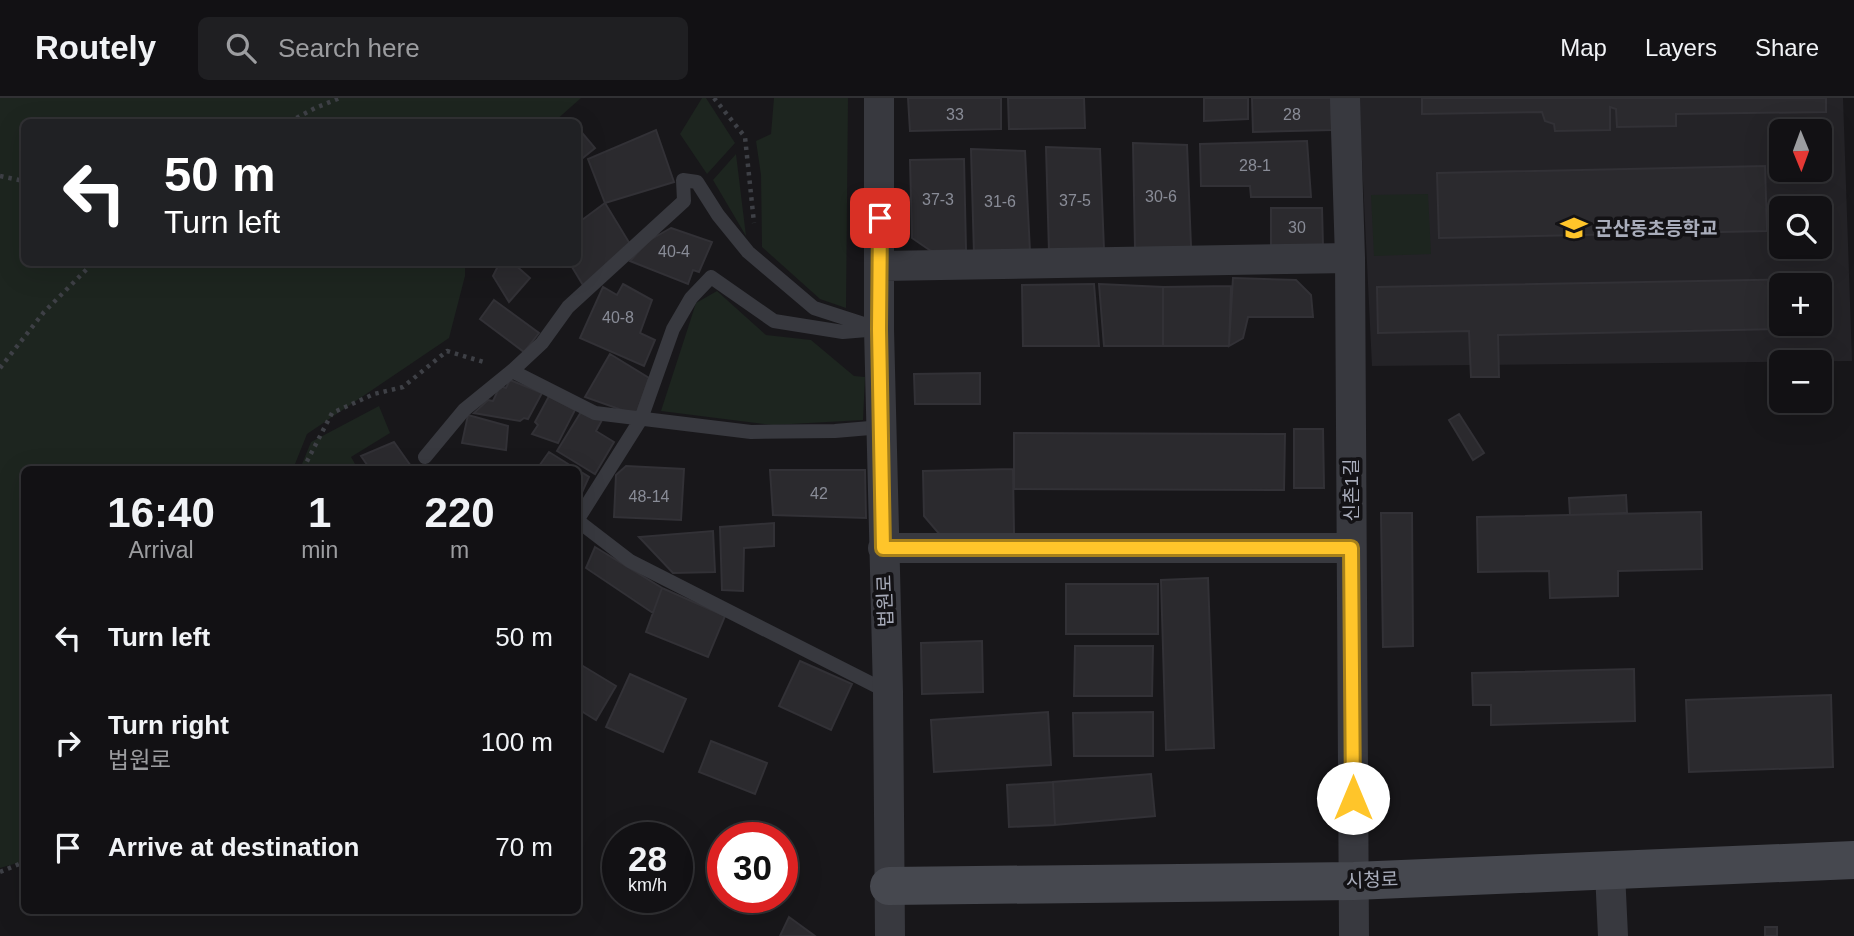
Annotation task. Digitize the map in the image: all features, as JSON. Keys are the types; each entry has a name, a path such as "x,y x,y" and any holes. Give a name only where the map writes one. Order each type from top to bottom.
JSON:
{"street":[{"name":"법원로","path":"879,98 879,329 888,692 890,936"},
{"name":"신촌1길","path":"1345,98 1350,258 1354,936"},
{"path":"881,266 1350,258"},
{"path":"883,548 1351,548"},
{"name":"시청로","path":"889,886 1354,881 1854,860"},
{"path":"1610,872 1613,936"}],"lane":[{"path":"425,457 464,410 542,343 568,307 684,201 683,180 697,183 748,253 814,308 879,329"},
{"path":"581,515 642,419 673,329 691,298 711,277 774,321 843,332 879,329"},
{"path":"512,371 595,413 751,432 882,427"},
{"path":"581,522 630,561 888,692"}],"path":[{"path":"294,119 315,107 340,98"},
{"path":"714,98 745,137 754,227 748,253"},
{"path":"0,176 21,180"},
{"path":"0,368 44,312 90,266"},
{"path":"305,466 332,413 374,394 403,387 447,351 512,371"},
{"path":"0,872 21,863"}],"shaded area":[{"path":"0,98 581,98 557,119 21,119 21,266 465,266 465,276 449,338 307,434 294,466 21,466 21,862 0,868"},
{"path":"702,98 706,98 735,143 707,174 680,134"},
{"path":"774,98 848,98 846,308 820,299 762,247 761,175 756,141 771,134"},
{"name":"군산동초등학교","path":"1359,98 1843,98 1852,361 1832,361 1832,350 1769,350 1769,362 1372,366"},
{"path":"736,154 746,236 713,180"},
{"path":"1428,194 1431,254 1374,256 1371,195"},
{"path":"717,291 766,335 811,340 854,376 865,377 863,420 773,425 661,411 696,303"},
{"path":"379,406 390,433 351,457 356,466 301,466 311,442"}],"building":[{"path":"908,98 1001,98 1001,129 910,131"},
{"path":"1008,98 1084,98 1085,128 1009,129"},
{"path":"1204,98 1248,98 1248,119 1204,121"},
{"path":"1252,98 1331,98 1332,130 1253,132"},
{"path":"1422,98 1826,98 1826,112 1676,114 1676,126 1617,127 1616,109 1610,107 1610,130 1555,131 1554,124 1545,121 1542,112 1422,114"},
{"path":"656,130 674,182 605,203 588,159"},
{"path":"581,132 595,148 581,160"},
{"path":"1307,141 1311,197 1251,197 1250,186 1201,186 1200,144"},
{"path":"1133,143 1187,145 1191,247 1135,248"},
{"path":"1046,147 1100,149 1104,250 1049,252"},
{"path":"971,149 1025,151 1030,252 974,254"},
{"path":"964,159 966,250 931,251 912,238 910,160"},
{"path":"1765,166 1767,231 1439,238 1437,173"},
{"path":"605,203 630,244 586,290 571,266 581,266 581,221"},
{"path":"1271,208 1322,208 1323,247 1271,247"},
{"path":"671,228 712,242 699,272 693,270 688,284 630,261 648,241"},
{"path":"498,266 516,266 530,278 509,302 493,276"},
{"path":"1233,278 1296,280 1311,295 1313,317 1248,317 1243,338 1229,346"},
{"path":"1769,280 1769,329 1498,335 1499,377 1471,377 1469,331 1378,333 1377,287"},
{"path":"623,284 652,300 640,333 655,340 644,366 580,338 603,287 617,295"},
{"path":"1094,284 1099,346 1023,346 1022,285"},
{"path":"1099,284 1163,287 1163,346 1104,346"},
{"path":"1231,286 1229,346 1163,346 1163,287"},
{"path":"494,300 539,333 524,352 480,319"},
{"path":"610,354 649,378 636,415 585,397"},
{"path":"980,373 980,404 915,404 914,374"},
{"path":"510,380 542,393 528,419 520,421 474,413 488,400 493,401 500,386 506,388"},
{"path":"549,396 575,410 558,443 532,434 538,425 535,422"},
{"path":"581,412 602,420 596,431 614,442 595,474 557,451"},
{"path":"1459,414 1484,453 1473,460 1449,420"},
{"path":"468,415 508,426 506,450 462,443"},
{"path":"1294,429 1323,429 1324,488 1294,488"},
{"path":"1014,433 1285,434 1284,490 1014,489"},
{"path":"394,442 411,466 368,466 361,456"},
{"path":"549,452 571,466 539,466"},
{"path":"626,466 684,469 681,520 614,517 616,475"},
{"path":"1013,469 1014,535 941,536 924,516 923,471"},
{"path":"770,470 865,470 866,518 773,515"},
{"path":"581,472 589,477 581,495"},
{"path":"1626,495 1627,513 1570,515 1569,498"},
{"path":"1701,512 1702,569 1618,571 1618,596 1550,598 1549,571 1478,572 1477,517"},
{"path":"1381,513 1412,513 1413,646 1383,647"},
{"path":"774,523 774,546 744,548 743,591 722,590 720,527"},
{"path":"713,531 715,572 673,573 639,537"},
{"path":"595,547 662,588 653,613 586,568"},
{"path":"1208,578 1214,748 1166,750 1161,580"},
{"path":"1066,584 1158,584 1158,634 1066,634"},
{"path":"662,588 725,616 708,657 646,632"},
{"path":"982,641 983,692 922,694 921,643"},
{"path":"1075,646 1153,646 1152,696 1074,696"},
{"path":"800,661 852,684 831,730 779,706"},
{"path":"581,665 616,686 596,720 581,711"},
{"path":"1634,669 1635,721 1491,725 1491,705 1473,705 1472,673"},
{"path":"630,674 686,699 663,752 606,727"},
{"path":"1831,695 1833,767 1689,772 1686,700"},
{"path":"1048,712 1051,765 934,772 931,720"},
{"path":"1153,712 1153,756 1074,756 1073,713"},
{"path":"711,741 767,763 755,794 699,772"},
{"path":"1151,774 1155,816 1055,825 1053,782"},
{"path":"1053,782 1055,825 1009,827 1007,785"},
{"path":"789,917 815,936 780,936"},
{"path":"1765,927 1777,927 1777,936 1765,936"}],"place":[{"name":"군산동초등학교","path":"1574,228"}],"route":[{"path":"880,218 883,548 1351,548 1353,798"}]}
